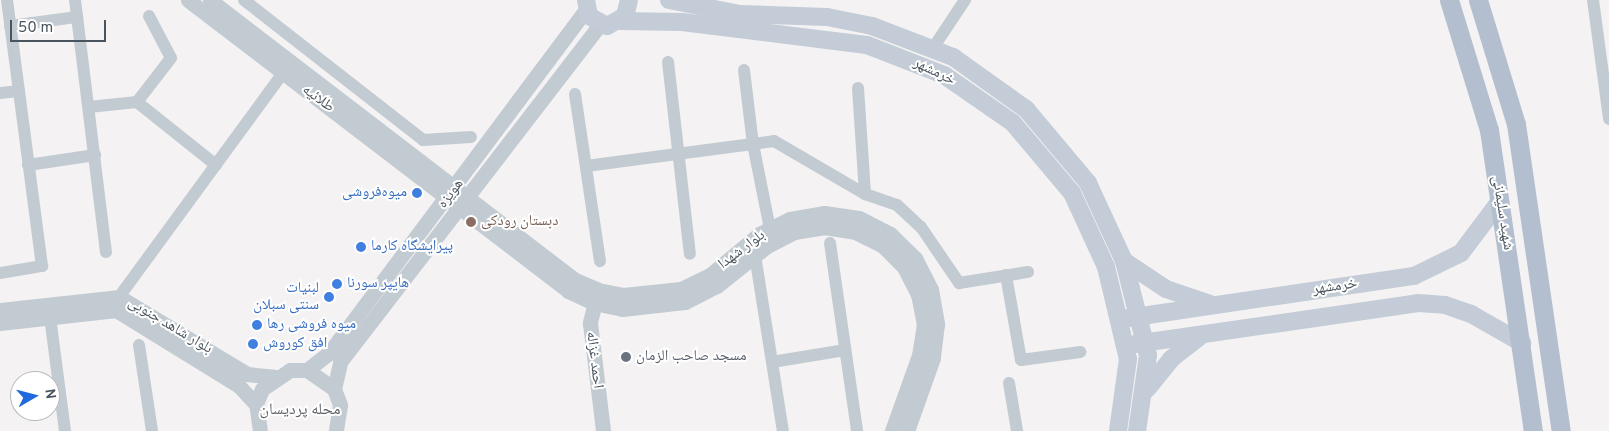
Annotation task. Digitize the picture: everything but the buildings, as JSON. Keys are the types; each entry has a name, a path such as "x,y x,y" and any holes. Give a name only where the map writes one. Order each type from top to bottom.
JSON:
{"main road":[{"path":"620,21 629,0"},
{"name":"خرمشهر","path":"669,0 739,14 845,21 933,48 988,78 1060,144 1088,183 1124,261 1147,342 1145,392 1137,431"},
{"name":"شهید سلیمانی","path":"1449,0 1489,130 1522,343 1533,431"},
{"name":"شهید سلیمانی","path":"1478,0 1516,124 1561,431"},
{"path":"585,3 600,24"},
{"name":"خرمشهر","path":"600,24 620,21 682,22 867,44 908,58 969,90 1013,123 1072,193 1106,267 1125,345 1127,373 1118,431"},
{"name":"خرمشهر","path":"1119,319 1213,306 1437,268 1461,253 1500,201"},
{"path":"1124,261 1166,289 1213,306"},
{"name":"خرمشهر","path":"1125,345 1418,304 1445,305 1471,314 1522,343"},
{"path":"1145,392 1171,360 1200,335"}],"street":[{"path":"0,273 42,266 7,0"},
{"path":"75,0 106,252"},
{"name":"طلائیه","path":"188,0 287,68 457,198"},
{"name":"طلائیه","path":"210,0 287,68"},
{"path":"244,0 423,140 471,137"},
{"path":"933,48 965,0"},
{"path":"1593,0 1609,120"},
{"name":"هویزه","path":"334,389 340,362 457,198 585,3"},
{"path":"137,102 171,58 149,16"},
{"path":"10,26 77,17"},
{"name":"هویزه","path":"307,370 329,353 600,24"},
{"path":"668,62 690,254"},
{"path":"119,297 287,68"},
{"path":"744,70 753,144 773,235"},
{"path":"858,88 865,194"},
{"path":"0,93 19,90"},
{"path":"575,94 600,261"},
{"path":"89,107 137,102 216,166"},
{"path":"586,166 678,156 774,142 865,194 897,205 921,227 958,283 1028,272"},
{"path":"28,165 95,155"},
{"name":"بلوار شهدا","path":"457,198 475,211 568,291 596,297 622,309 685,302 773,235"},
{"name":"بلوار شهدا","path":"733,264 755,255 790,219 824,213 859,218 890,234 915,258 931,290 937,324 933,358 911,401 892,431"},
{"path":"830,243 857,431"},
{"path":"755,255 783,431"},
{"path":"1006,275 1022,360 1080,352"},
{"name":"بلوار شاهد جنوبی","path":"0,310 119,297 247,374 274,377 307,370"},
{"name":"احمد غزاله","path":"596,297 590,323 604,431"},
{"name":"بلوار شاهد جنوبی","path":"0,323 99,310 129,315 239,386 256,404"},
{"path":"50,317 65,431"},
{"path":"139,345 152,431"},
{"path":"772,362 845,350"},
{"path":"307,370 334,389 342,428"},
{"path":"260,431 256,404 274,377"},
{"path":"1009,383 1017,431"},
{"name":"بلوار شهدا","path":"907,431 911,401"}],"place":[{"name":"میوه‌فروشی","path":"417,193"},
{"name":"دبستان رودکی","path":"471,222"},
{"name":"پیرایشگاه کارما","path":"361,247"},
{"name":"هایپر سورنا","path":"337,284"},
{"name":"لبنیات سنتی سبلان","path":"329,297"},
{"name":"میوه فروشی رها","path":"257,325"},
{"name":"افق کوروش","path":"253,344"},
{"name":"مسجد صاحب الزمان","path":"626,357"}],"district":[{"name":"محله پردیسان","path":"300,410"}]}
